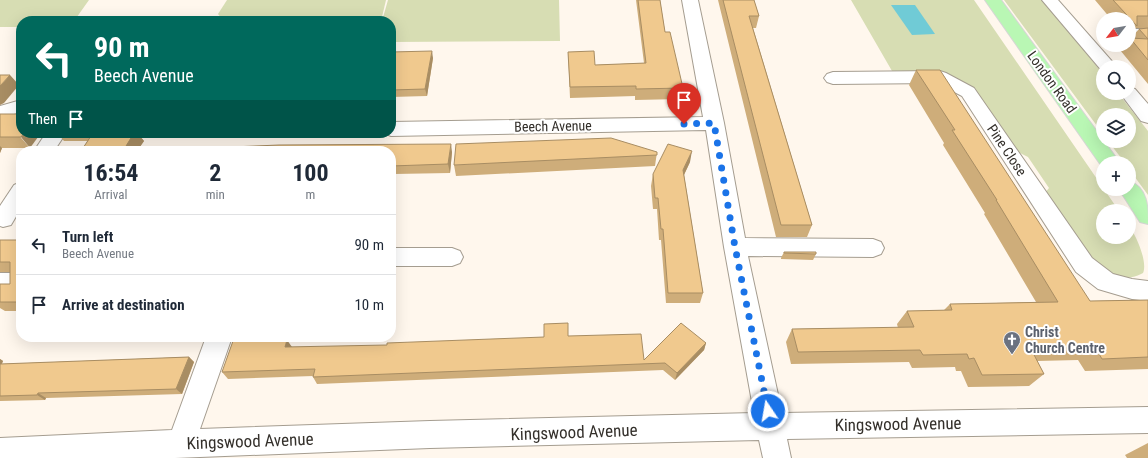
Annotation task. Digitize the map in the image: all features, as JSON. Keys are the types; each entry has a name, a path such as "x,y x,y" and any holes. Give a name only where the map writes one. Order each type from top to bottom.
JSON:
{"main road":[{"name":"London Road","path":"994,0 1105,156"},
{"path":"1134,196 1148,216"}],"street":[{"path":"690,0 714,123 735,247 778,458"},
{"path":"1050,0 1102,60"},
{"path":"1081,35 1096,34"},
{"path":"1136,34 1148,34"},
{"name":"Pine Close","path":"833,78 940,77 968,92 1084,265 1106,282 1132,289 1148,291"},
{"path":"1135,100 1148,116"},
{"path":"0,112 16,107"},
{"name":"Beech Avenue","path":"396,129 714,123"},
{"path":"3,219 16,198"},
{"path":"735,247 873,248"},
{"path":"396,257 452,257"},
{"path":"0,283 16,283"},
{"path":"181,443 217,342"},
{"name":"Kingswood Avenue","path":"0,452 181,443 771,426 1148,420"}],"green space":[{"path":"0,0 89,0 78,16 16,16 16,27 0,27"},
{"path":"227,0 386,0 382,16 220,16 218,14"},
{"path":"388,0 559,0 560,41 396,42 396,16 383,16"},
{"path":"851,0 974,0 1096,178 1096,196 1109,196 1114,204 1096,204 1096,244 1136,244 1136,238 1143,256 1143,273 1119,280 1093,266 1044,194 1049,188 1028,157 1014,150 941,72 892,71"},
{"path":"1004,0 1044,0 1096,65 1096,100 1124,100 1130,108 1096,108 1096,125"},
{"path":"1136,116 1148,131 1148,195 1136,179 1136,156 1120,156 1113,148 1136,148"}],"water":[{"path":"891,5 915,5 935,34 912,35"}],"building":[{"path":"638,0 660,0 665,32 670,32 683,88 636,89 636,86 570,87 568,52 594,51 595,65 646,63"},
{"path":"723,0 754,0 759,16 749,16 812,225 781,225"},
{"path":"1113,0 1148,0 1148,16 1137,16 1137,26 1136,12 1124,12"},
{"path":"1148,28 1148,39 1139,29"},
{"path":"1136,38 1148,39 1148,60 1136,45"},
{"path":"432,51 425,89 396,90 396,52"},
{"path":"916,70 940,70 1090,301 1148,300 1148,357 1102,359 1095,347 1031,349 1044,374 982,375 974,358 969,359 967,354 923,355 920,350 798,352 792,329 914,327 907,311 952,310 950,304 1058,302 997,200 952,130 955,130"},
{"path":"0,75 10,75 0,86"},
{"path":"0,114 16,114 16,137 0,137"},
{"path":"90,138 131,138 126,146 84,146"},
{"path":"611,138 657,152 657,155 454,165 456,144"},
{"path":"451,144 448,164 396,166 396,146 256,146"},
{"path":"668,144 692,151 683,170 703,293 668,293 663,229 661,229 658,198 655,198 653,174"},
{"path":"0,240 16,240 16,302 0,302 0,284 10,284 10,262 0,262"},
{"path":"816,252 816,254 784,253"},
{"path":"568,323 568,336 641,334 644,360 681,323 706,343 677,373 665,363 313,377 315,369 222,372 233,342 286,342 285,347 387,345 387,343 544,337 544,324"},
{"path":"189,357 176,389 38,393 37,395 0,396 0,364"}],"place":[{"name":"Christ Church Centre","path":"1012,355"}],"route":[{"path":"684,124 714,123 735,247 768,411"}]}
